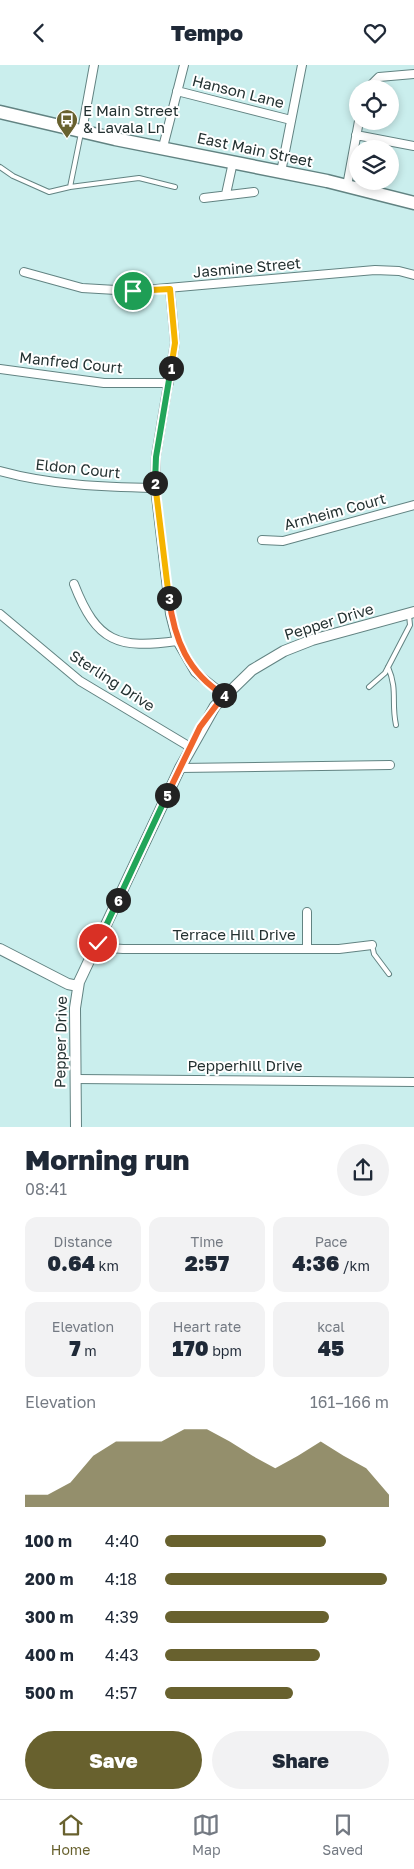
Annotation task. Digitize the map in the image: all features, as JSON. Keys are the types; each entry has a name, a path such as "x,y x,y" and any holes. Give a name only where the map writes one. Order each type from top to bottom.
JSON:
{"main road":[{"name":"East Main Street","path":"0,112 347,186 414,203"}],"street":[{"path":"82,131 94,65"},
{"path":"163,147 184,65"},
{"path":"281,172 302,65"},
{"path":"377,80 380,77 414,74"},
{"name":"Hanson Lane","path":"177,91 291,120"},
{"path":"347,186 357,130"},
{"path":"356,135 414,146"},
{"path":"226,194 232,162"},
{"path":"204,198 254,192"},
{"name":"Jasmine Street","path":"24,272 82,288 133,291 375,270 399,271 414,275"},
{"path":"170,289 175,343 156,457 155,488 170,614 178,641 195,672 224,695"},
{"name":"Manfred Court","path":"0,369 104,383 169,383"},
{"name":"Eldon Court","path":"0,471 28,478 90,487 155,488"},
{"name":"Arnheim Court","path":"262,540 283,541 414,505"},
{"path":"74,585 84,610 94,624 112,637 126,644 148,645 178,641"},
{"name":"Pepper Drive","path":"76,1127 75,1007 78,986 190,747 206,719 224,695 252,670 284,651 312,640 412,612"},
{"name":"Sterling Drive","path":"0,614 80,681 190,747"},
{"path":"180,768 390,765"},
{"path":"307,912 307,949"},
{"name":"Terrace Hill Drive","path":"96,947 122,949 339,949 372,945"},
{"path":"0,949 68,984 78,986"},
{"name":"Pepperhill Drive","path":"76,1079 414,1082"}],"lane":[{"path":"70,187 82,131"},
{"path":"0,167 13,176 49,192 70,187 139,178 175,187"},
{"path":"369,687 385,673 410,625 412,612"},
{"path":"388,666 395,683 393,712 396,725"},
{"path":"372,945 374,954 389,974"}],"place":[{"name":"E Main Street & Lavala Ln","path":"67,139"}],"route":[{"path":"98,943 188,751 215,705 224,695 214,689 195,672 178,641 170,614 155,488 156,457 175,343 170,289 133,291"}]}
